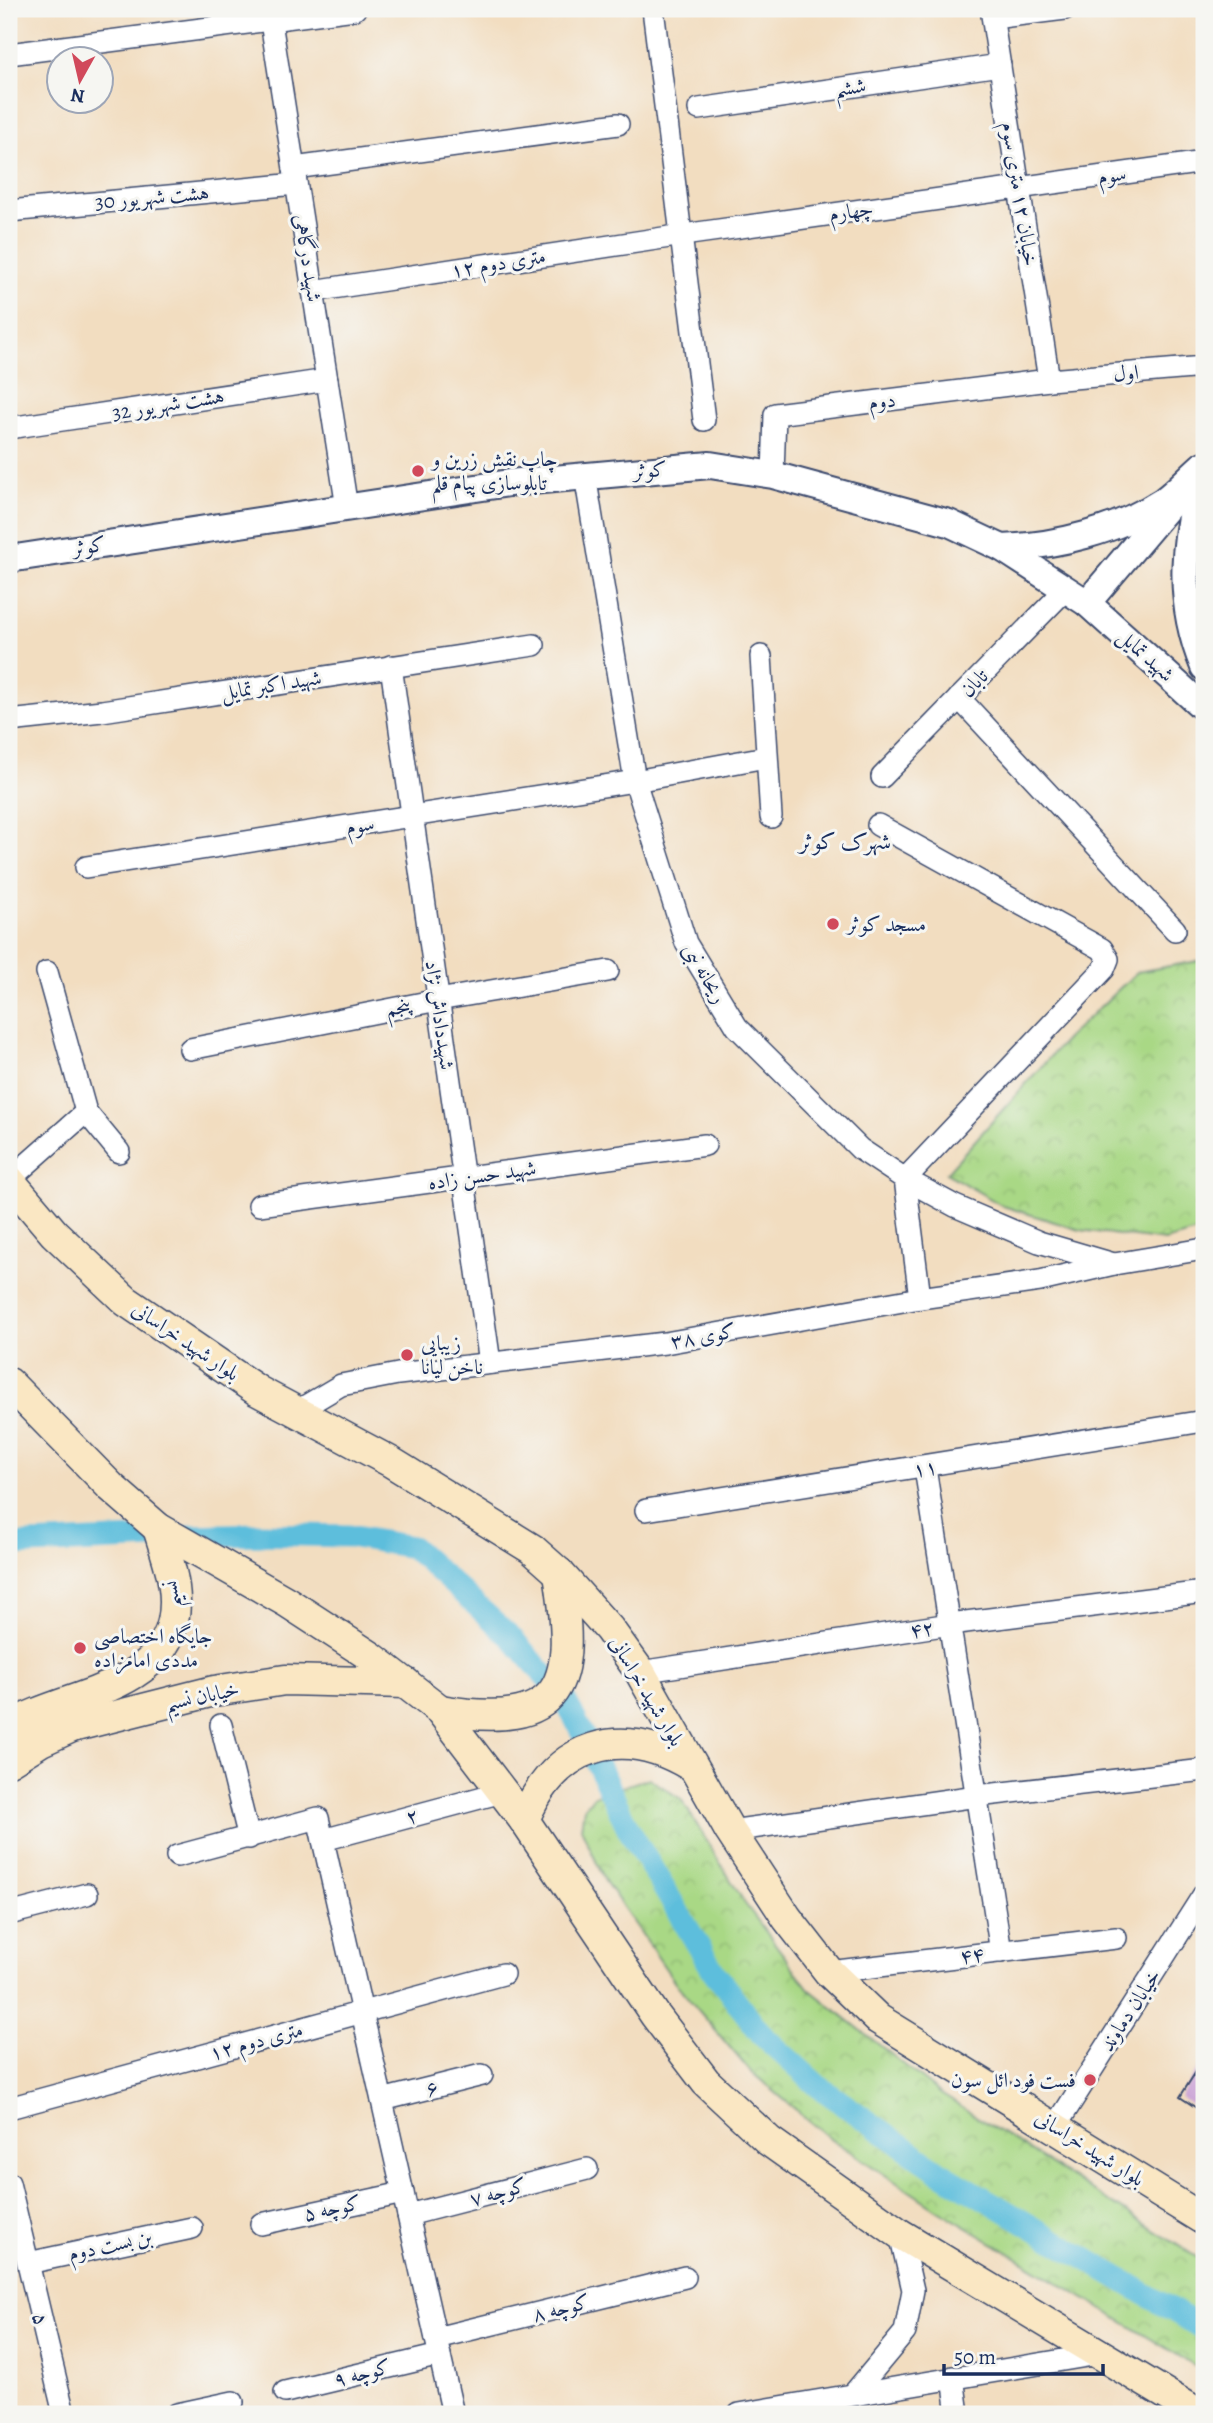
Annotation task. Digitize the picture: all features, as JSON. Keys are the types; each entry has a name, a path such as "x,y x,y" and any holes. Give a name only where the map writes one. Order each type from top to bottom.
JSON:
{"main road":[{"name":"بلوار شهید خراسانی","path":"9,1180 54,1233 126,1301 258,1391 391,1462 532,1549 559,1573 609,1629 640,1672 730,1831 787,1918 829,1972 878,2019 1056,2126 1204,2220"},
{"path":"9,1383 111,1487 158,1528 286,1602 406,1683 440,1710 524,1820 655,2015 705,2081 769,2141 900,2234 1199,2414"},
{"name":"نسیم","path":"9,1727 49,1707 122,1682 162,1650 170,1631 175,1602 158,1528"},
{"path":"440,1710 480,1717 514,1715 547,1700 562,1679 567,1656 568,1627 559,1573"},
{"name":"خیابان نسیم","path":"9,1761 41,1741 72,1727 214,1691 285,1680 406,1683"},
{"path":"524,1820 536,1793 555,1770 589,1750 607,1744 637,1743 666,1751 691,1766"}],"street":[{"path":"9,54 270,15 355,9"},
{"path":"653,9 704,420"},
{"path":"992,14 1065,9"},
{"name":"خیابان ۱۲ متری سوم","path":"992,14 1049,380"},
{"name":"شهید درگاهی","path":"270,15 347,508"},
{"name":"ششم","path":"699,109 1000,65"},
{"path":"295,176 618,124"},
{"name":"سوم","path":"1019,188 1204,162"},
{"name":"هشت شهریور 30","path":"9,211 295,176"},
{"name":"چهارم","path":"683,235 1019,188"},
{"name":"۱۲ متری دوم","path":"313,291 683,235"},
{"name":"اول","path":"1049,380 1204,367"},
{"name":"هشت شهریور 32","path":"9,428 327,380"},
{"name":"دوم","path":"772,475 775,414 1049,380"},
{"path":"1204,464 1188,522 1196,535 1185,587 1196,648 1204,667"},
{"path":"1002,548 1056,543 1114,525 1163,501 1204,464"},
{"path":"1077,596 1204,464"},
{"name":"کوثر","path":"9,559 584,475 710,465 772,475 949,523 1002,548 1077,596"},
{"name":"ریحانه نبی","path":"584,475 635,781 686,943 737,1027 860,1149 905,1179 955,1206 1039,1242 1114,1264"},
{"name":"تابان","path":"882,777 959,698 1077,596"},
{"name":"شهید تمایل","path":"1077,596 1204,708"},
{"name":"شهید اکبر تمایل","path":"9,721 102,710 534,645"},
{"path":"761,656 771,817"},
{"name":"شهیدداداش نژاد","path":"391,667 410,817 490,1363"},
{"path":"959,698 1175,930"},
{"name":"سوم","path":"86,867 635,781 766,757"},
{"path":"878,825 1102,948 1108,959 1104,969 905,1179 919,1298"},
{"name":"پنجم","path":"190,1049 438,1000 608,971"},
{"path":"47,972 86,1112 118,1152"},
{"path":"9,1180 86,1112"},
{"name":"شهید حسن زاده","path":"259,1205 705,1144"},
{"name":"کوی ۳۸","path":"297,1411 341,1384 490,1363 665,1343 919,1298 1040,1280 1204,1249"},
{"name":"۱۱","path":"646,1510 925,1468 1204,1421"},
{"path":"925,1468 1001,1952"},
{"name":"۴۲","path":"640,1672 950,1624 1204,1592"},
{"path":"221,1725 249,1838"},
{"path":"730,1831 977,1796 1204,1770"},
{"name":"۲","path":"323,1840 502,1792"},
{"path":"177,1856 318,1818 453,2414"},
{"path":"9,1914 87,1894"},
{"name":"خیابان دماوند","path":"1056,2126 1204,1894"},
{"name":"۴۴","path":"829,1972 1115,1938"},
{"name":"۱۲ متری دوم","path":"9,2108 503,1974"},
{"name":"۶","path":"382,2101 482,2075"},
{"name":"کوچه ۷","path":"408,2215 587,2169"},
{"name":"۵","path":"9,2183 64,2414"},
{"name":"کوچه ۵","path":"261,2224 403,2193"},
{"name":"بن بست دوم","path":"27,2263 192,2228"},
{"path":"855,2392 905,2332 913,2290 900,2234"},
{"name":"کوچه ۸","path":"438,2346 685,2277"},
{"name":"کوچه ۹","path":"285,2392 438,2346"},
{"path":"739,2414 855,2392 1099,2354"},
{"path":"953,2376 958,2414"},
{"path":"177,2414 233,2402"}],"green space":[{"path":"1204,960 1204,1230 1165,1241 1080,1230 1003,1206 946,1173 1066,1039 1137,972"},
{"path":"649,1778 681,1799 746,1905 809,1989 941,2094 1204,2262 1204,2371 938,2210 828,2137 749,2070 677,1985 605,1881 581,1828 584,1808 594,1796"}],"building":[{"path":"1204,2059 1204,2113 1180,2097"}],"waterway":[{"path":"192,1536 349,1536 412,1547 511,1637 547,1678"},
{"path":"9,1545 156,1538"},
{"path":"564,1698 585,1738"},
{"path":"596,1761 629,1830 714,1972 763,2036 818,2086 940,2172 1204,2329"}],"place":[{"name":"چاپ نقش زرین و تابلوسازی پیام قلم","path":"418,471"},
{"name":"مسجد کوثر","path":"833,924"},
{"name":"زیبایی ناخن لیانا","path":"407,1355"},
{"name":"جایگاه اختصاصی مددی امامزاده","path":"80,1648"},
{"name":"فست فود ائل سون","path":"1090,2080"}],"district":[{"name":"شهرک کوثر","path":"845,841"}]}
